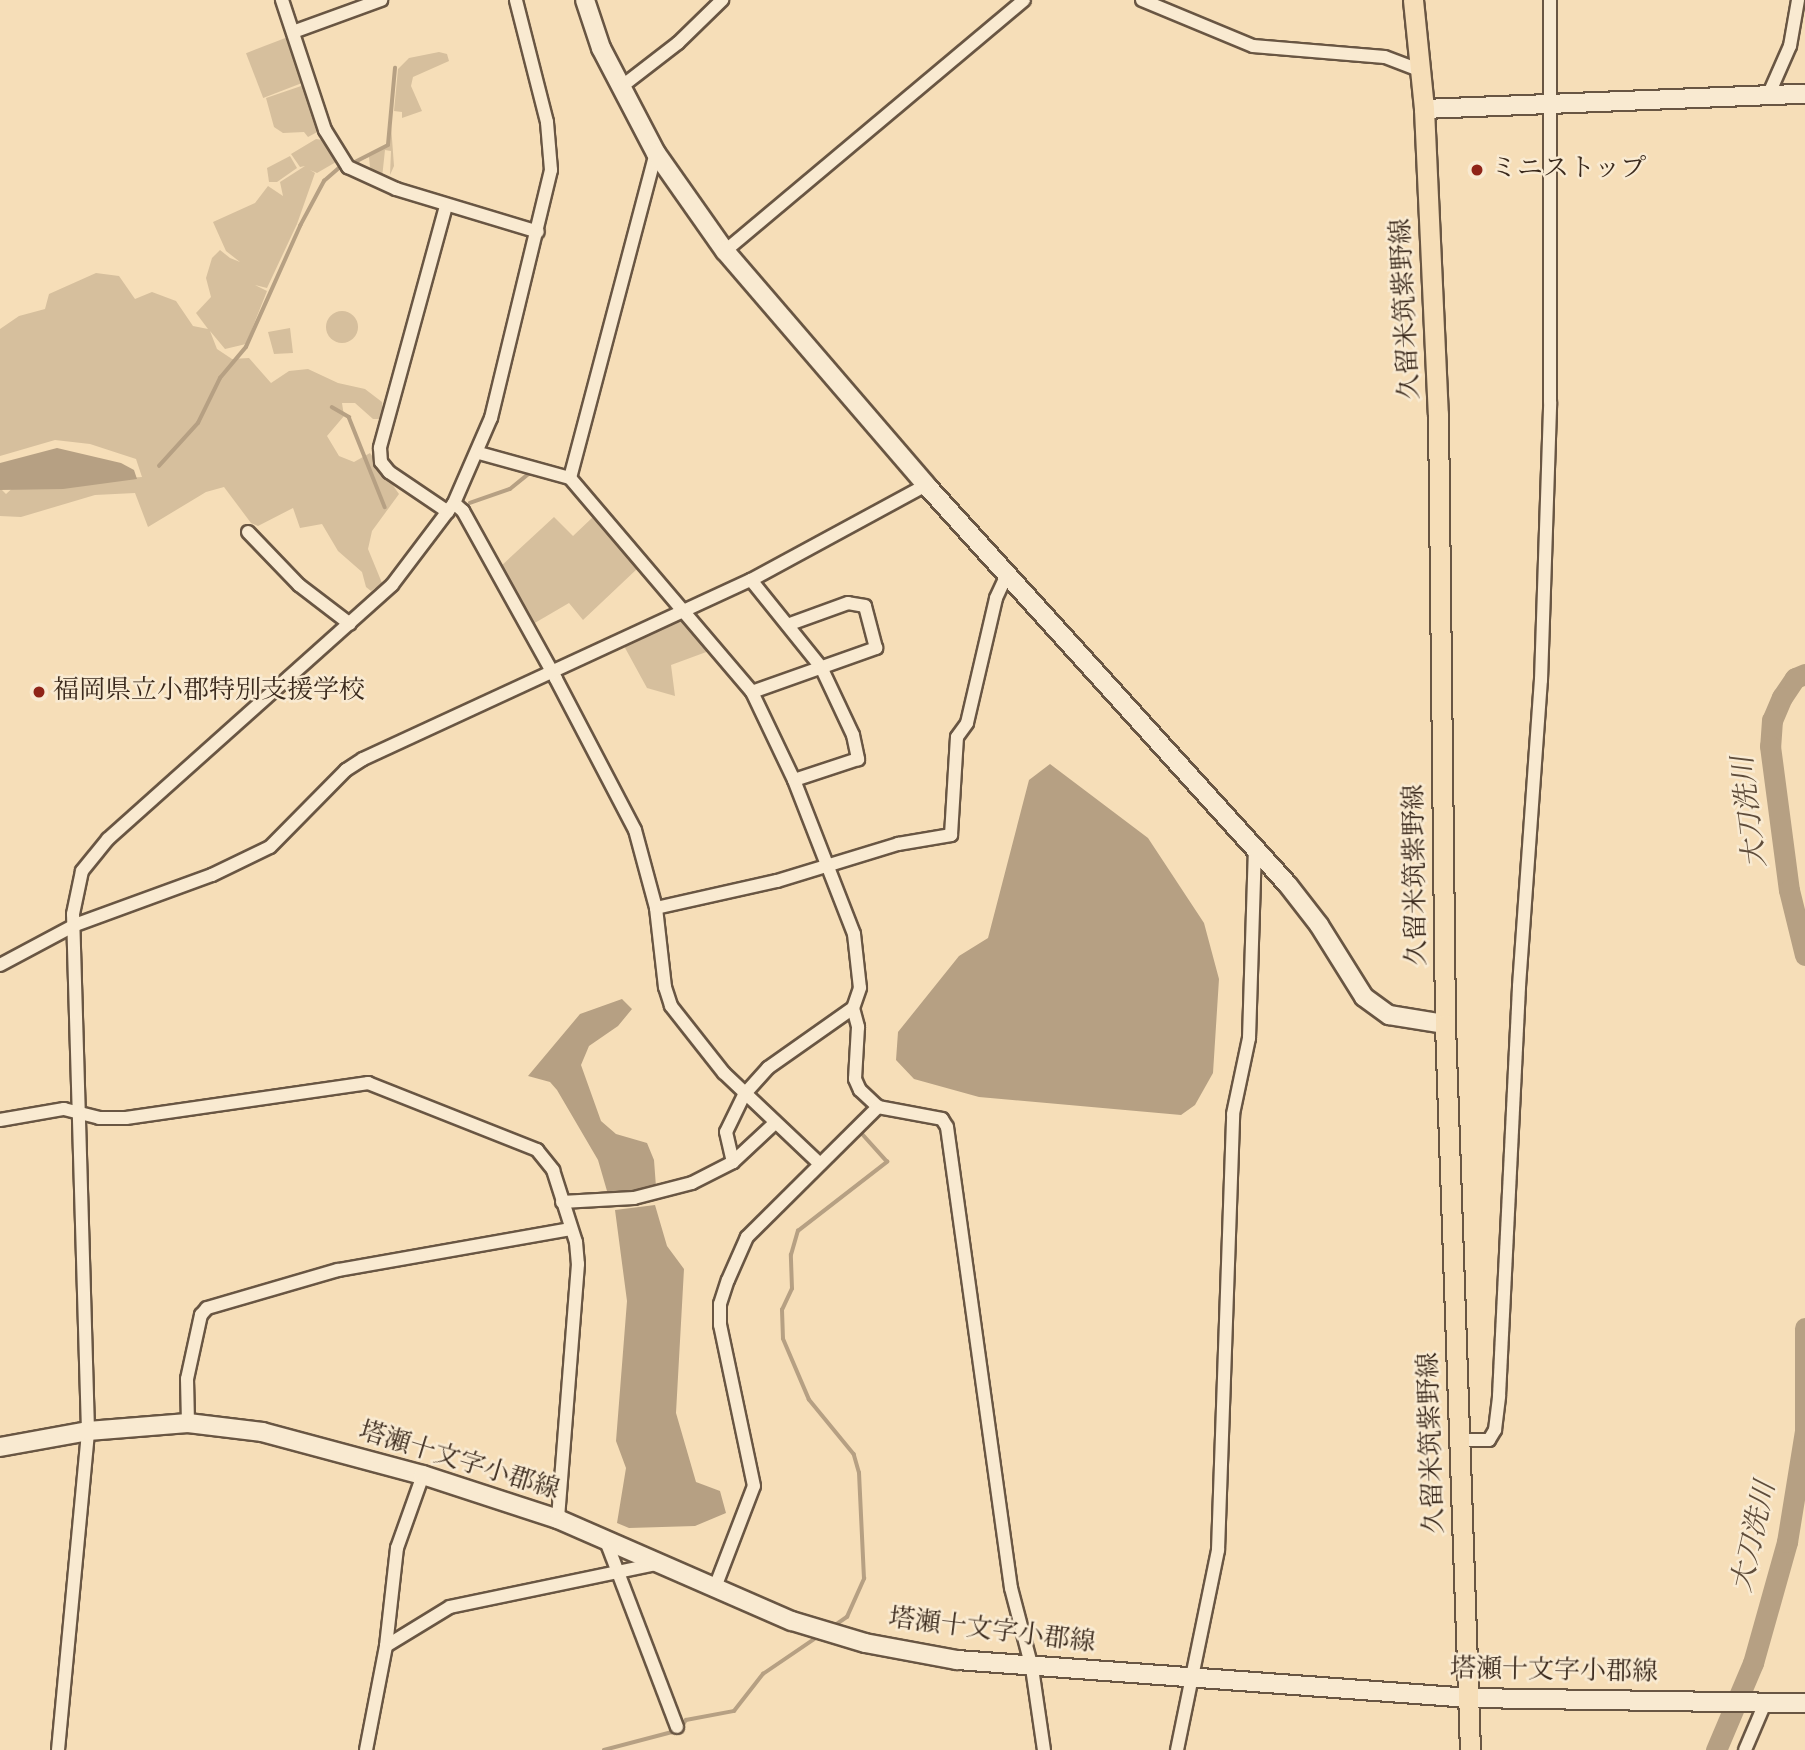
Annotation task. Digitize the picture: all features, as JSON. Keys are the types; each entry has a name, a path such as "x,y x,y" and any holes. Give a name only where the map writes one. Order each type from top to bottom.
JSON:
{"main road":[{"path":"585,0 601,48 656,152 725,251 926,485 1255,848 1320,925 1364,997 1389,1015 1445,1024"},
{"name":"久留米筑紫野線","path":"1413,0 1421,71 1438,414 1445,1024 1470,1750"},
{"path":"1423,109 1805,94"},
{"name":"塔瀬十文字小郡線","path":"0,1447 88,1431 188,1423 262,1432 423,1475 558,1519 714,1590 792,1621 866,1643 1032,1668 1470,1698 1805,1703"}],"street":[{"path":"282,0 325,130 343,161 365,177 446,206 538,232"},
{"path":"293,32 380,0"},
{"path":"58,1750 88,1431 73,914 89,858 392,585 451,507 479,453 538,232 551,150 516,0"},
{"path":"621,87 678,43 722,0"},
{"path":"725,251 1024,0"},
{"path":"1142,0 1236,41 1385,57 1421,71"},
{"path":"1459,1440 1489,1440 1495,1430 1499,1396 1519,986 1541,680 1550,402 1550,0"},
{"path":"1768,96 1790,46 1798,0"},
{"path":"570,478 656,152"},
{"path":"446,206 380,451 381,462 389,472 463,511 635,830 656,908 671,1006 744,1095 819,1163"},
{"path":"479,453 570,478 752,692 793,780 854,934 860,988 853,1008 858,1027 855,1079 878,1107 942,1119 947,1127 1011,1588 1032,1668 1044,1750"},
{"path":"0,965 75,925 212,875 270,847 346,770 751,580 926,485"},
{"path":"248,532 299,585 350,624"},
{"path":"656,908 827,866 898,844 951,835 957,737 967,723 996,598 1007,573"},
{"path":"751,580 790,624 821,667 853,734 858,759 793,780"},
{"path":"752,692 876,648 866,607 848,603 790,624"},
{"path":"1177,1750 1219,1550 1233,1115 1249,1038 1255,848"},
{"path":"733,1162 726,1132 744,1095 768,1068 853,1008"},
{"path":"0,1120 78,1111 99,1118 126,1118 355,1083 383,1085 537,1150 553,1170 578,1264 558,1519"},
{"path":"714,1590 752,1501 754,1486 723,1346 720,1304 747,1237 878,1107"},
{"path":"562,1202 634,1198 692,1183 733,1162 775,1123"},
{"path":"188,1423 187,1378 207,1308 338,1270 570,1230"},
{"path":"366,1750 386,1646 397,1548 423,1475"},
{"path":"606,1541 677,1727"},
{"path":"386,1646 450,1607 656,1563"},
{"path":"1745,1750 1761,1703"}],"shaded area":[{"path":"288,37 305,82 263,98 246,53"},
{"path":"439,52 447,54 449,61 413,77 411,86 422,111 402,118 402,112 394,111 398,69 409,58"},
{"path":"307,84 321,130 308,137 304,132 283,133 274,127 266,98"},
{"path":"391,125 394,166 390,175 391,151 385,150 382,178 378,178 370,167 369,157 359,161 362,168 355,162 389,145"},
{"path":"316,139 323,140 336,162 317,173 310,170 315,173 297,224 267,288 255,285 267,291 246,344 225,349 210,331 217,349 232,359 249,358 271,383 289,371 308,369 338,383 365,389 382,402 383,419 373,419 355,403 342,403 344,416 327,436 339,456 354,462 370,453 399,494 372,531 368,549 382,583 371,591 366,587 362,572 338,551 322,524 300,528 293,508 258,526 251,523 224,487 206,492 148,527 135,493 95,495 21,517 0,516 0,488 6,494 16,485 142,477 136,459 90,444 55,440 0,456 0,329 19,316 45,309 49,294 96,273 119,276 135,299 152,292 176,301 193,326 208,329 196,313 211,297 206,278 212,258 220,250 240,262 226,251 213,222 255,203 268,186 283,196 280,182 305,166 300,167 291,154"},
{"path":"290,156 297,168 277,182 269,182 267,168"},
{"path":"342,311 353,316 358,327 353,338 342,343 331,338 326,327 331,316"},
{"path":"290,328 293,353 274,354 268,332"},
{"path":"57,448 121,463 134,470 137,479 63,489 0,490 0,463"},
{"path":"554,517 573,536 593,517 638,568 583,620 569,603 533,624 500,567"},
{"path":"681,619 709,651 671,665 675,696 647,688 624,646"},
{"path":"1050,764 1148,838 1204,923 1219,979 1213,1073 1195,1105 1181,1115 979,1097 914,1079 896,1060 898,1032 959,956 988,938 1029,780"},
{"path":"622,999 632,1009 618,1026 589,1046 581,1065 601,1121 616,1134 647,1143 654,1160 656,1187 617,1193 607,1191 598,1160 557,1090 550,1082 528,1076 580,1014"},
{"path":"655,1205 667,1246 684,1269 676,1413 696,1482 720,1491 726,1513 695,1526 629,1528 617,1523 626,1468 616,1441 627,1301 615,1210"}],"waterway":[{"path":"353,163 388,145 395,68"},
{"path":"159,466 198,423 220,378 246,347 300,226 324,181 341,166"},
{"path":"332,407 349,417 385,507"},
{"path":"470,503 510,489 531,472"},
{"name":"大刀洗川","path":"1805,674 1795,678 1782,697 1772,720 1770,746 1789,890 1805,955"},
{"path":"834,1626 847,1617 864,1579 859,1473 854,1455 809,1400 783,1339 782,1310 792,1289 791,1255 798,1231 887,1162 862,1134"},
{"name":"大刀洗川","path":"1716,1750 1753,1663 1787,1542 1805,1431 1805,1328"},
{"path":"682,1726 686,1720 734,1711 763,1674 819,1636"},
{"path":"604,1750 676,1731"}],"place":[{"name":"ミニストップ","path":"1477,170"},
{"name":"福岡県立小郡特別支援学校","path":"39,692"}]}
